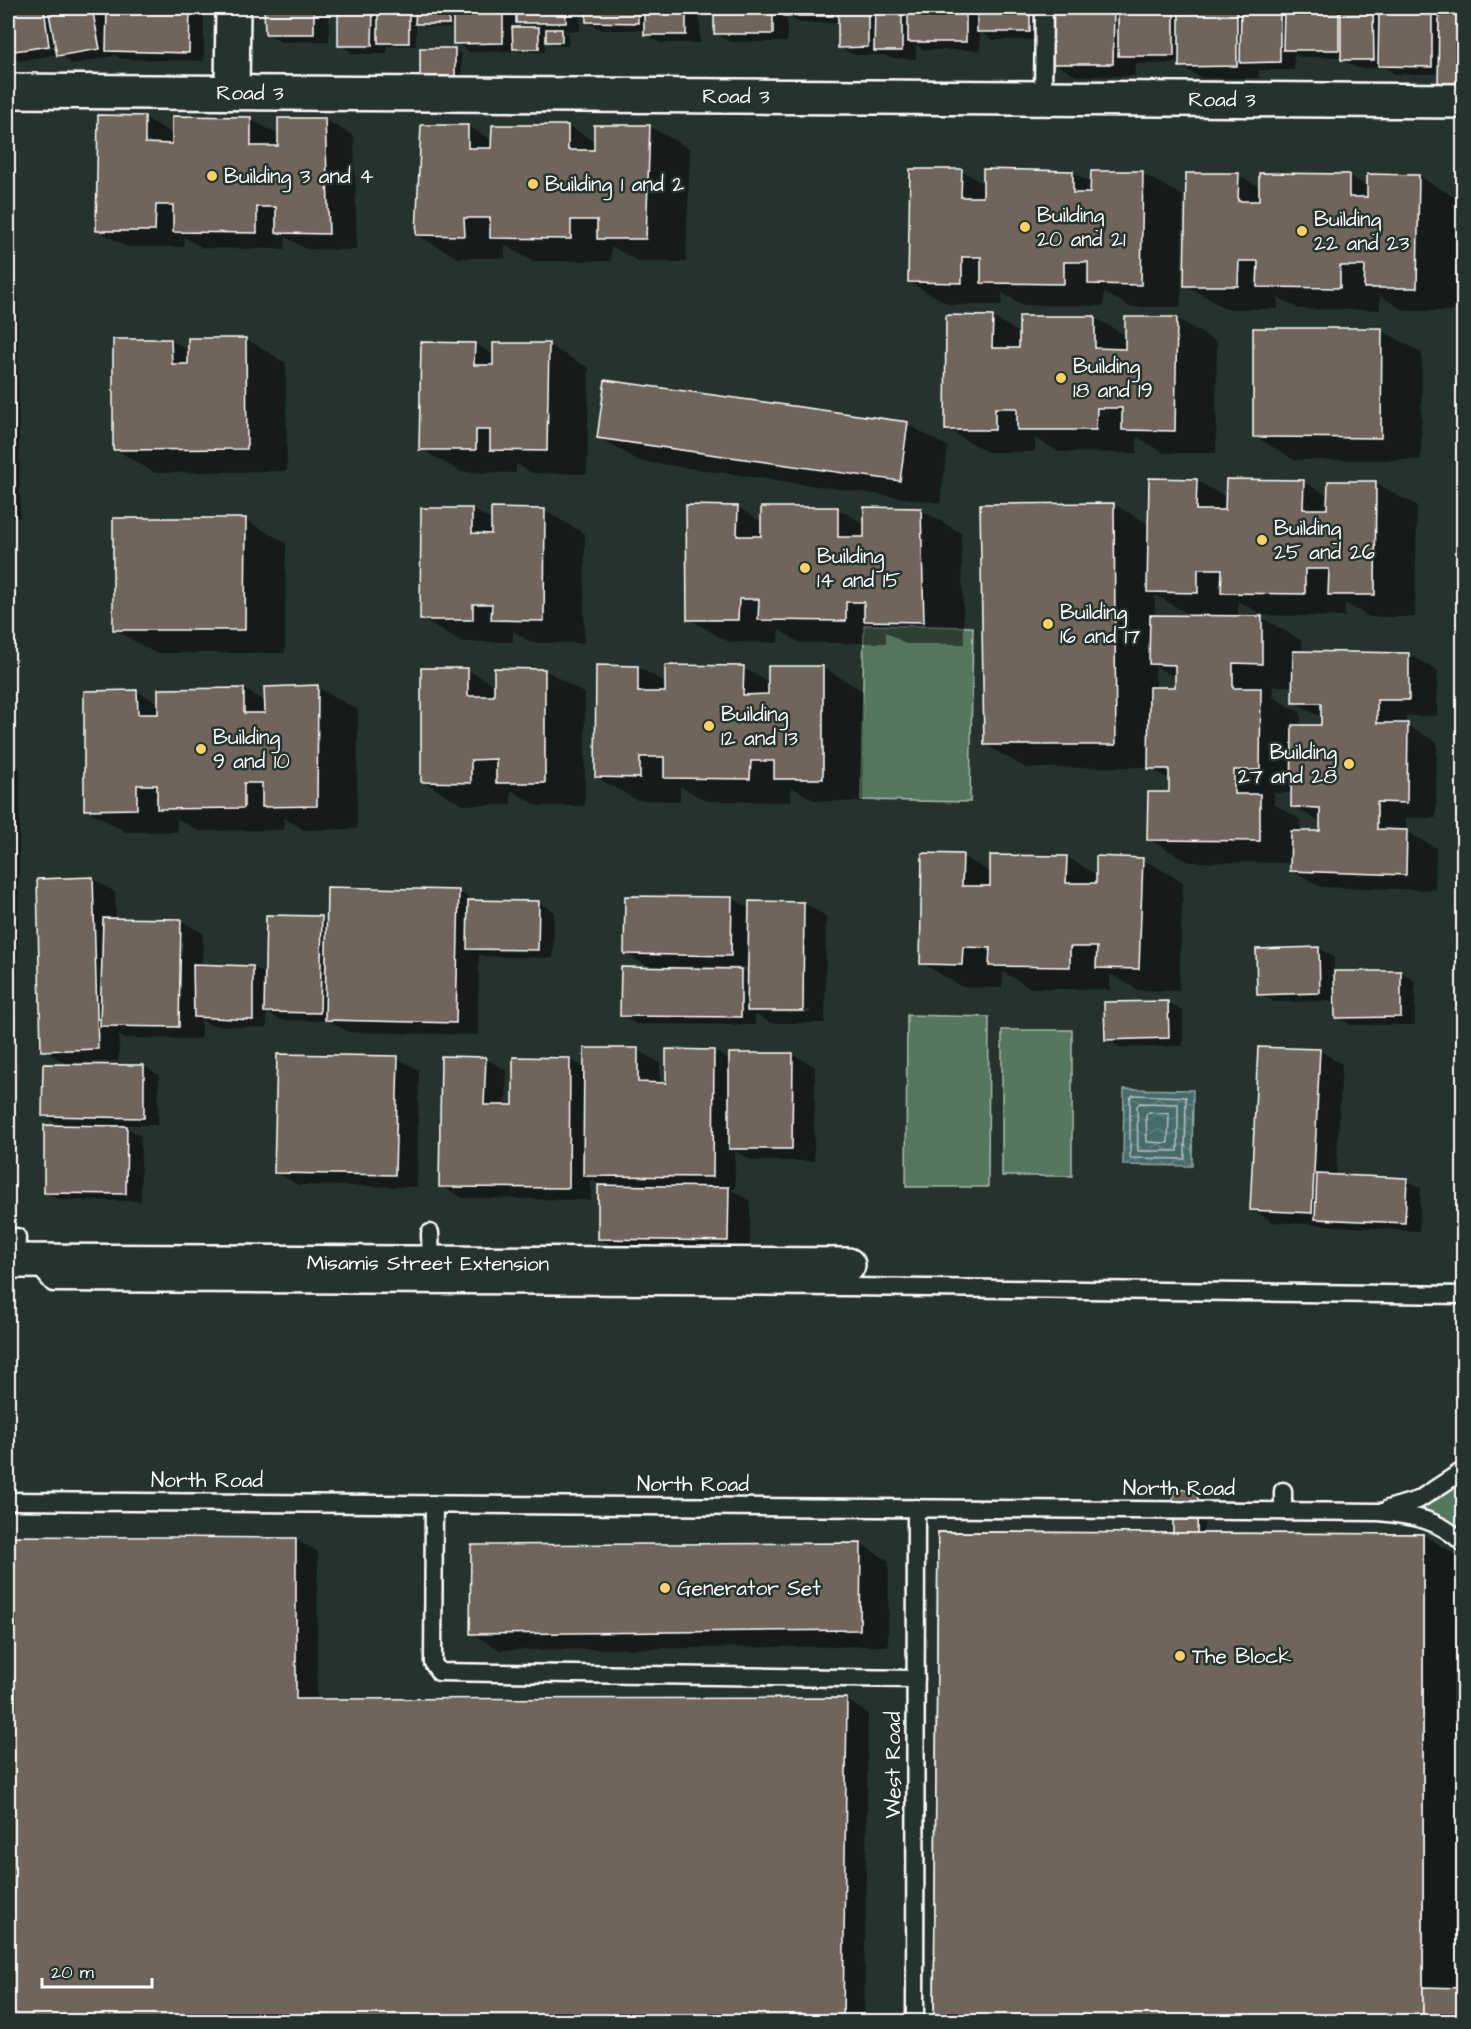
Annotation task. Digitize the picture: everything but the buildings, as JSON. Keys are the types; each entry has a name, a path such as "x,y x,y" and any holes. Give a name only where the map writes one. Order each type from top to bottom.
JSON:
{"street":[{"path":"232,8 232,92"},
{"name":"Road 3","path":"8,91 1464,101"},
{"name":"Misamis Street Extension","path":"19,1255 431,1249 848,1265"}],"lane":[{"path":"1043,98 1044,8"},
{"path":"19,1255 53,1283 850,1287 1464,1295"},
{"path":"1379,1512 1418,1500 1464,1470"},
{"path":"1283,1491 1283,1511"},
{"name":"North Road","path":"8,1501 1379,1512"},
{"path":"435,1505 433,1663 439,1672 916,1679"},
{"name":"West Road","path":"915,2022 916,1508"},
{"path":"1379,1512 1428,1520 1442,1526 1464,1544"}],"green space":[{"path":"864,625 973,627 970,802 861,800"},
{"path":"907,1015 989,1017 988,1187 906,1187"},
{"path":"1002,1030 1072,1030 1072,1176 1002,1176"},
{"path":"1463,1481 1463,1535 1413,1510 1432,1501"}],"water":[{"path":"1124,1089 1193,1090 1192,1166 1123,1165"}],"place":[{"name":"Building 3 and 4","path":"212,176"},
{"name":"Building 1 and 2","path":"533,184"},
{"name":"Building 20 and 21","path":"1025,227"},
{"name":"Building 22 and 23","path":"1302,231"},
{"name":"Building 18 and 19","path":"1061,378"},
{"name":"Building 25 and 26","path":"1262,540"},
{"name":"Building 14 and 15","path":"805,568"},
{"name":"Building 16 and 17","path":"1048,624"},
{"name":"Building 12 and 13","path":"709,726"},
{"name":"Building 9 and 10","path":"201,749"},
{"name":"Building 27 and 28","path":"1349,764"},
{"name":"Generator Set","path":"665,1588"},
{"name":"The Block","path":"1180,1656"}]}
